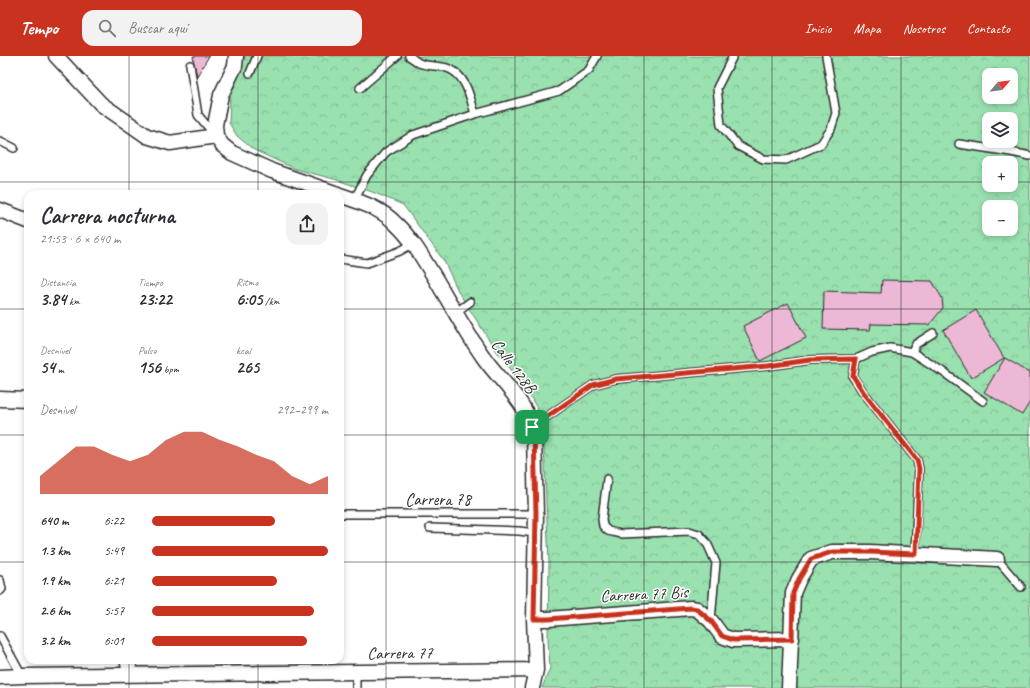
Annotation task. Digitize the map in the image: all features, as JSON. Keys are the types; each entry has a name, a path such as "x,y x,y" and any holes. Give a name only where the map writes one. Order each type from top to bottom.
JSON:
{"street":[{"path":"56,56 101,104 147,136 170,143 216,136 215,124 221,95 235,66 236,56"},
{"name":"Calle 128B","path":"216,136 222,145 232,154 272,171 327,190"},
{"name":"Calle 128B","path":"344,196 375,208 395,222 414,243 484,358 519,401 528,416 534,436 536,514 534,619 536,670 532,688"},
{"path":"0,210 24,219"},
{"path":"0,399 24,400"},
{"path":"789,688 793,593 799,579 811,559 832,552 870,552 997,559"},
{"name":"Carrera 77 Bis","path":"534,619 691,608 697,609 711,621 722,636 733,640 792,639"},
{"path":"128,664 131,674"},
{"name":"Carrera 77","path":"0,677 356,671 536,670"}],"lane":[{"path":"250,73 256,56"},
{"path":"360,88 397,56"},
{"path":"409,56 419,63 447,68 457,74 469,93 475,114"},
{"path":"354,200 367,175 386,152 413,136 475,114 559,91 589,70 597,56"},
{"path":"733,56 717,88 721,125 738,146 763,158 786,160 821,144 830,129 836,113 826,56"},
{"path":"190,66 198,115 216,136"},
{"path":"0,141 14,148"},
{"path":"959,144 1030,156"},
{"path":"344,260 367,263 400,251 414,243"},
{"path":"456,312 470,302"},
{"path":"912,352 916,344 933,333"},
{"path":"532,427 593,385 616,379 768,366 810,360 856,359 872,352 890,348 912,352 983,401"},
{"path":"856,359 853,376 864,393 917,460 919,469 916,554"},
{"path":"607,479 602,519 604,526 608,531 621,534 689,531 699,534 707,543 716,563 711,621"},
{"name":"Carrera 78","path":"344,514 536,514"},
{"path":"430,528 519,531 535,533"},
{"path":"997,559 1021,587"},
{"path":"0,580 2,589 0,591"},
{"path":"0,636 22,676"},
{"path":"356,671 356,688"}],"green space":[{"path":"245,56 1030,56 1030,688 542,688 550,668 548,640 549,561 543,435 539,412 526,389 495,349 459,293 444,261 403,205 375,193 334,179 295,169 254,150 237,136 229,123 230,98"}],"building":[{"path":"193,56 209,56 197,76 194,63"},
{"path":"882,280 932,281 942,298 943,308 929,325 871,324 870,330 823,329 824,291 881,293"},
{"path":"788,303 806,338 760,361 743,326"},
{"path":"976,310 1004,358 971,378 943,330"},
{"path":"1005,358 1030,373 1030,402 1022,415 984,392"}],"route":[{"path":"856,359 853,376 864,393 917,460 919,469 916,554 832,552 811,559 799,579 793,593 792,639 733,640 722,636 711,621 697,609 691,608 534,619 536,514 534,436 532,427 593,385 616,379 768,366 810,360 856,359"}]}
